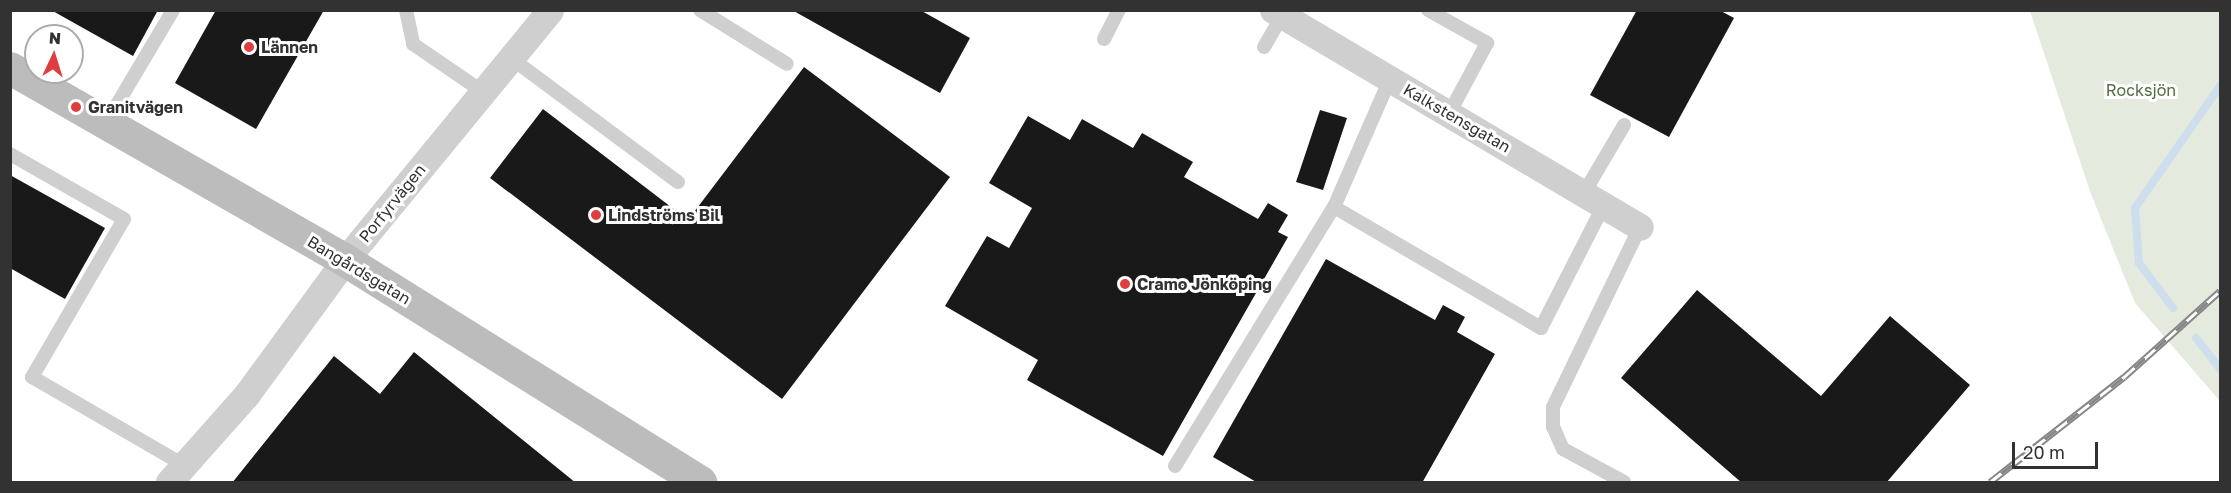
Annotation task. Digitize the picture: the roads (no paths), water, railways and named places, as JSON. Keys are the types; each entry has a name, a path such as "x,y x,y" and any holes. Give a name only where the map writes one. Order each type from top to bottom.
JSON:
{"main road":[{"name":"Bangårdsgatan","path":"10,68 345,260 700,483"}],"street":[{"name":"Porfyrvägen","path":"177,474 247,394 345,260 550,10"},
{"name":"Kalkstensgatan","path":"1277,13 1640,227"}],"lane":[{"path":"106,123 173,10"},
{"path":"406,10 413,44 483,92"},
{"path":"700,10 787,64"},
{"path":"1104,39 1119,10"},
{"path":"1428,10 1487,43 1449,114"},
{"path":"1264,47 1277,13"},
{"path":"511,58 678,182"},
{"path":"1175,466 1334,207 1390,79"},
{"path":"1334,207 1541,328 1624,125"},
{"path":"10,154 123,219 32,377 177,474"},
{"path":"1624,483 1563,449 1553,427 1553,406 1640,227"}],"waterway":[{"path":"2173,308 2139,263 2135,208 2220,86"},
{"path":"2196,338 2220,369"}],"railway":[{"path":"1990,482 2124,377 2220,291"}],"place":[{"name":"Lännen","path":"249,47"},
{"name":"Granitvägen","path":"76,107"},
{"name":"Lindströms Bil","path":"596,215"},
{"name":"Cramo Jönköping","path":"1125,284"}],"park label":[{"name":"Rocksjön","path":"2141,90"}]}
